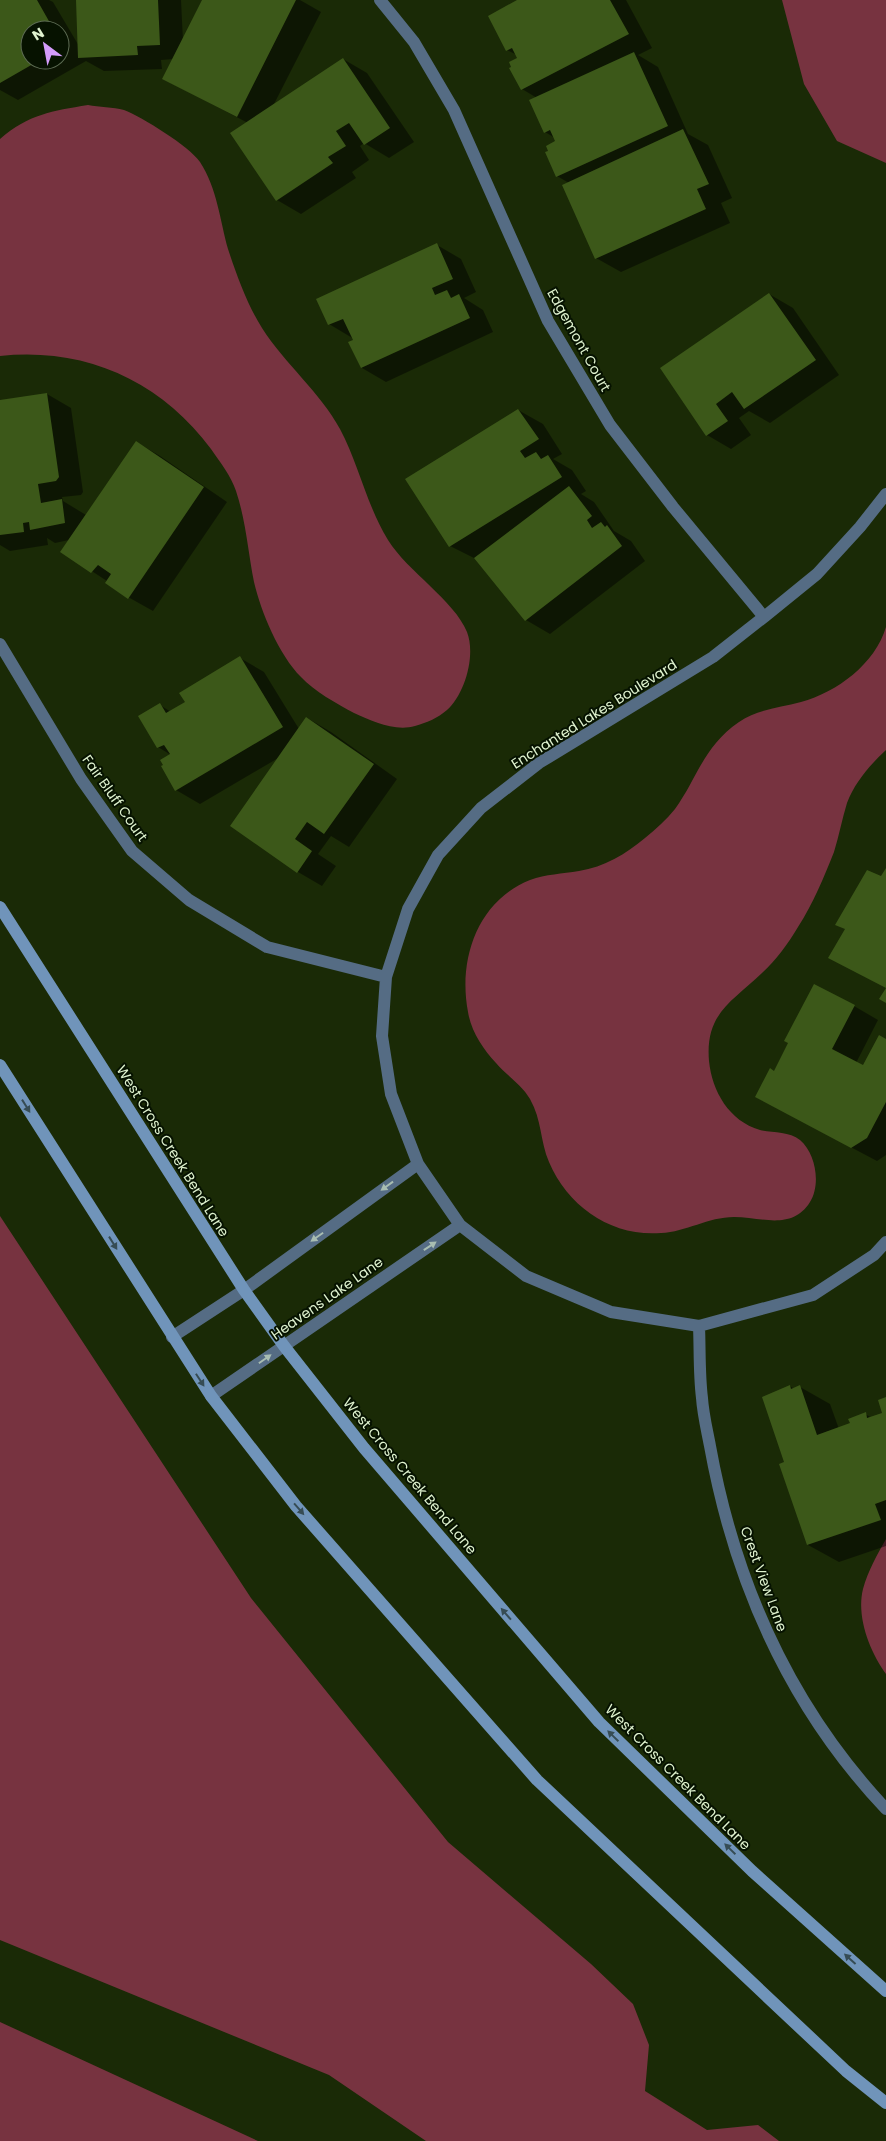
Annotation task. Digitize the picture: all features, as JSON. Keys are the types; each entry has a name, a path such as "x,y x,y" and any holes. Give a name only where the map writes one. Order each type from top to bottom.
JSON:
{"main road":[{"name":"West Cross Creek Bend Lane","path":"0,907 244,1290 284,1346 364,1448 599,1722 752,1871 886,1991"},
{"path":"0,1065 172,1338 211,1396 296,1506 537,1780 846,2071 886,2103"}],"street":[{"name":"Edgemont Court","path":"380,0 414,42 454,110 548,321 610,425 673,507 764,617"},
{"name":"Enchanted Lakes Boulevard","path":"698,1326 611,1312 551,1287 526,1276 460,1225 418,1164 391,1094 382,1036 386,977 408,909 438,855 481,808 539,763 712,656 764,617 817,574 860,527 886,494"},
{"name":"Fair Bluff Court","path":"0,644 81,779 132,851 189,900 267,947 386,977"},
{"path":"172,1338 244,1290 418,1164"},
{"name":"Heavens Lake Lane","path":"211,1396 460,1225"},
{"path":"698,1326 813,1296 874,1255 886,1242"},
{"name":"Crest View Lane","path":"698,1326 702,1398 716,1476 732,1543 759,1618 785,1670 825,1735 886,1809"}],"shaded area":[{"path":"782,0 886,0 886,163 837,141 804,84"},
{"path":"88,105 120,109 132,114 176,140 200,162 214,193 235,269 247,300 262,328 281,354 313,390 340,429 353,457 374,513 388,540 461,620 469,641 470,652 467,674 464,684 453,703 436,718 415,726 400,728 376,722 354,713 326,697 306,682 293,668 278,645 261,606 254,582 242,514 234,485 211,449 191,425 168,404 144,387 118,373 90,363 61,357 31,355 0,356 0,139 21,124 41,115"},
{"path":"886,627 886,750 864,774 850,795 834,852 818,890 803,918 786,946 772,963 723,1010 711,1031 709,1045 709,1061 714,1083 718,1094 731,1112 749,1126 796,1137 810,1153 816,1178 810,1202 803,1211 794,1217 785,1219 765,1220 734,1217 715,1219 679,1230 661,1233 643,1233 609,1224 594,1216 580,1205 557,1178 546,1154 537,1115 530,1099 491,1058 475,1033 468,1012 466,972 475,934 484,917 497,902 512,890 530,880 597,866 614,859 638,844 675,809 709,752 727,732 739,722 754,714 801,702 841,684 853,675 873,653"},
{"path":"0,1216 251,1598 448,1842 591,1964 633,2004 649,2045 645,2091 707,2130 758,2125 779,2141 426,2141 329,2075 0,1940"},
{"path":"886,1539 886,1674 866,1634 861,1611 861,1600 867,1576"},
{"path":"0,2022 258,2141 0,2141"}],"building":[{"path":"0,0 37,0 48,20 20,20 20,70 23,70 0,83"},
{"path":"76,0 158,0 160,45 137,46 138,55 78,58"},
{"path":"202,0 296,0 237,117 162,79"},
{"path":"517,0 610,0 629,34 521,90 509,68 511,67 509,62 517,58 512,48 506,51 488,16"},
{"path":"634,52 668,126 556,177 545,152 548,151 546,146 555,141 550,130 544,133 529,100"},
{"path":"343,58 390,128 364,145 349,123 336,131 346,146 328,157 333,163 276,201 230,133"},
{"path":"683,129 709,184 697,189 706,209 595,259 562,185"},
{"path":"437,243 453,279 432,288 435,295 447,290 451,298 459,294 470,318 361,368 348,342 353,340 343,319 328,325 316,299"},
{"path":"769,293 816,360 744,409 732,392 716,404 728,421 706,436 660,368"},
{"path":"47,393 59,477 56,481 38,484 41,503 62,499 65,523 30,530 29,522 23,523 24,532 0,535 0,400"},
{"path":"518,409 539,439 520,451 525,458 536,452 541,459 548,455 562,477 449,547 405,479"},
{"path":"136,441 204,487 128,599 105,583 111,574 98,565 91,573 60,552"},
{"path":"569,486 592,516 587,520 592,528 601,522 605,527 607,525 622,546 525,621 474,558"},
{"path":"240,656 283,727 175,791 161,766 163,765 160,760 170,754 164,745 157,748 138,716 160,703 166,713 185,702 179,693"},
{"path":"306,717 374,764 324,834 307,822 295,839 312,851 297,873 230,826"},
{"path":"886,868 886,988 828,958 845,929 835,925 867,870 881,876"},
{"path":"814,984 855,1005 832,1049 863,1065 879,1035 886,1039 886,1102 867,1138 851,1148 755,1097 770,1068 774,1071 788,1043 784,1041"},
{"path":"886,988 886,1003 879,999"},
{"path":"790,1385 791,1389 800,1385 817,1435 850,1423 848,1419 866,1412 867,1418 882,1413 878,1400 886,1397 886,1500 875,1504 881,1520 807,1545 779,1464 784,1462 762,1397"}]}
